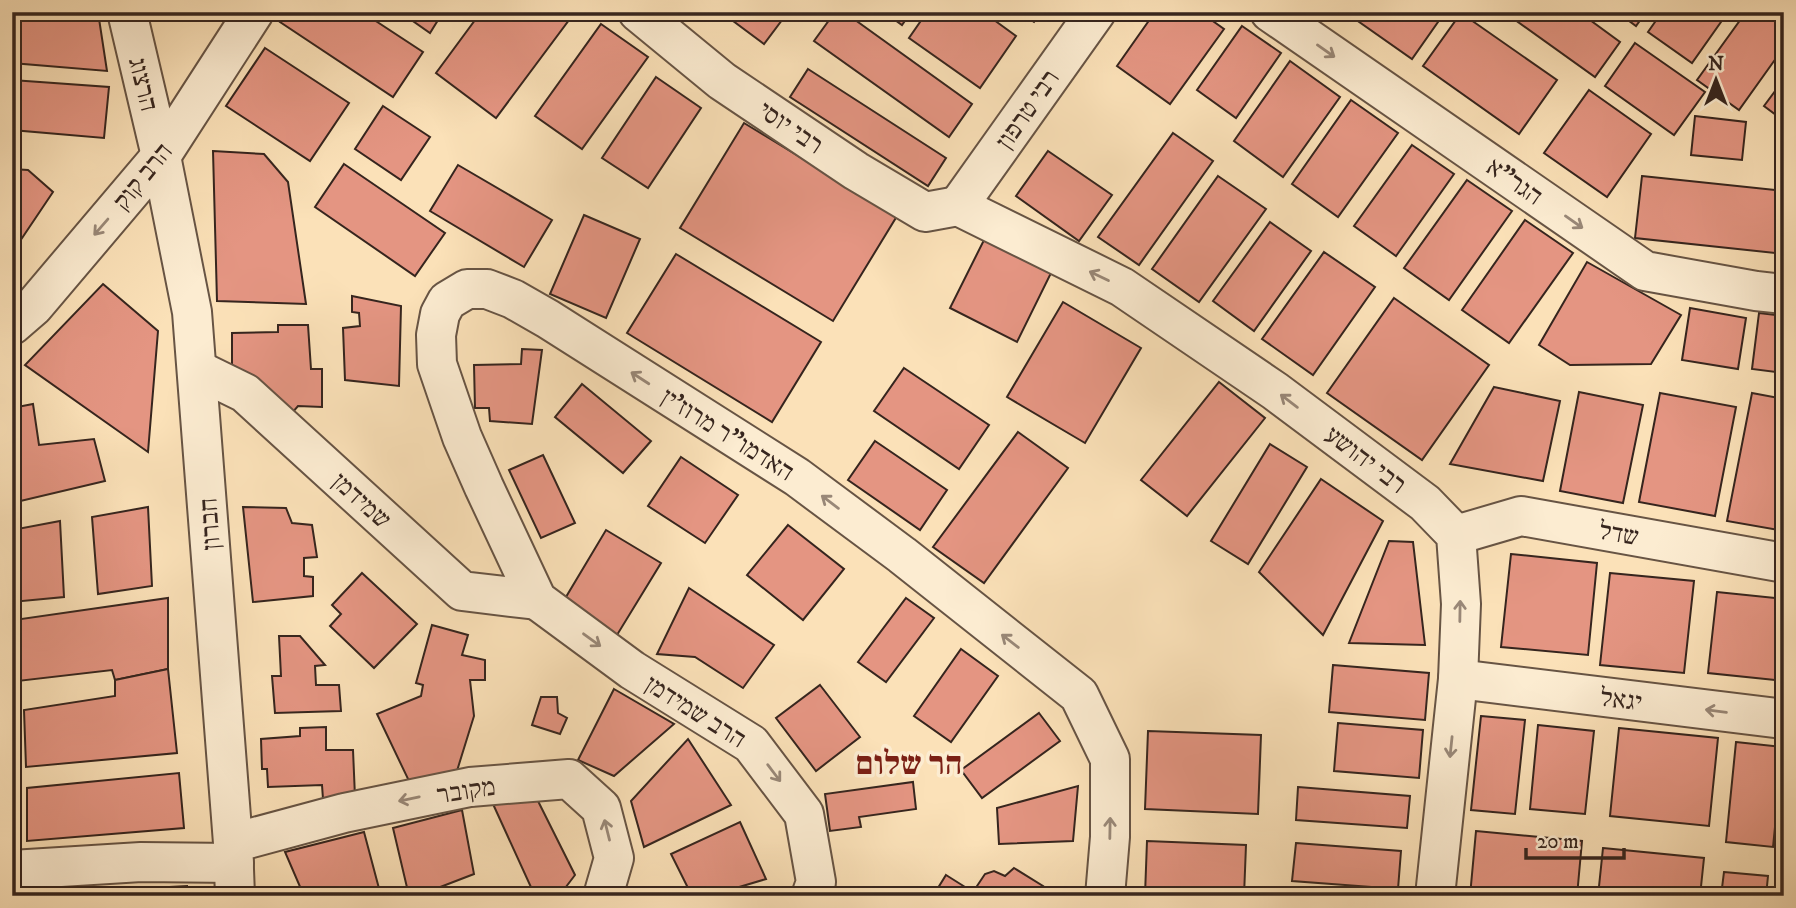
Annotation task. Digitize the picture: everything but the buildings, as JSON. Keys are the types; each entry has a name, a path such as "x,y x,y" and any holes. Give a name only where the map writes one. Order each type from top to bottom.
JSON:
{"street":[{"name":"הרצוג","path":"127,12 161,156"},
{"name":"הרב קוק","path":"12,325 34,306 161,156 254,12"},
{"name":"רבי יוסי","path":"638,12 722,81 856,171 925,212 958,206"},
{"name":"רבי טרפון","path":"958,206 1096,12"},
{"name":"הגר\"א","path":"1270,12 1645,271 1756,292 1784,294"},
{"name":"חברון","path":"161,156 192,312 236,877"},
{"name":"רבי יהושע","path":"958,206 1122,287 1275,391 1425,503 1457,535"},
{"name":"האדמו\"ר מרוז'ין","path":"537,600 461,437 438,364 436,335 440,314 447,301 467,289 486,289 513,299 797,477 902,555 1079,695 1110,759 1110,837 1105,896"},
{"name":"שמידמן","path":"198,370 245,393 462,591 537,600"},
{"name":"שדל","path":"1457,535 1521,516 1784,563"},
{"path":"1435,896 1458,679 1461,604 1457,535"},
{"name":"הרב שמידמן","path":"537,600 632,670 751,744 804,814 816,882 811,896"},
{"name":"יגאל","path":"1458,679 1784,719"},
{"name":"מקובר","path":"12,870 141,862 236,877 344,813 470,787 569,779 601,808 614,858 603,896"}],"district":[{"name":"הר שלום","path":"909,762"}]}
